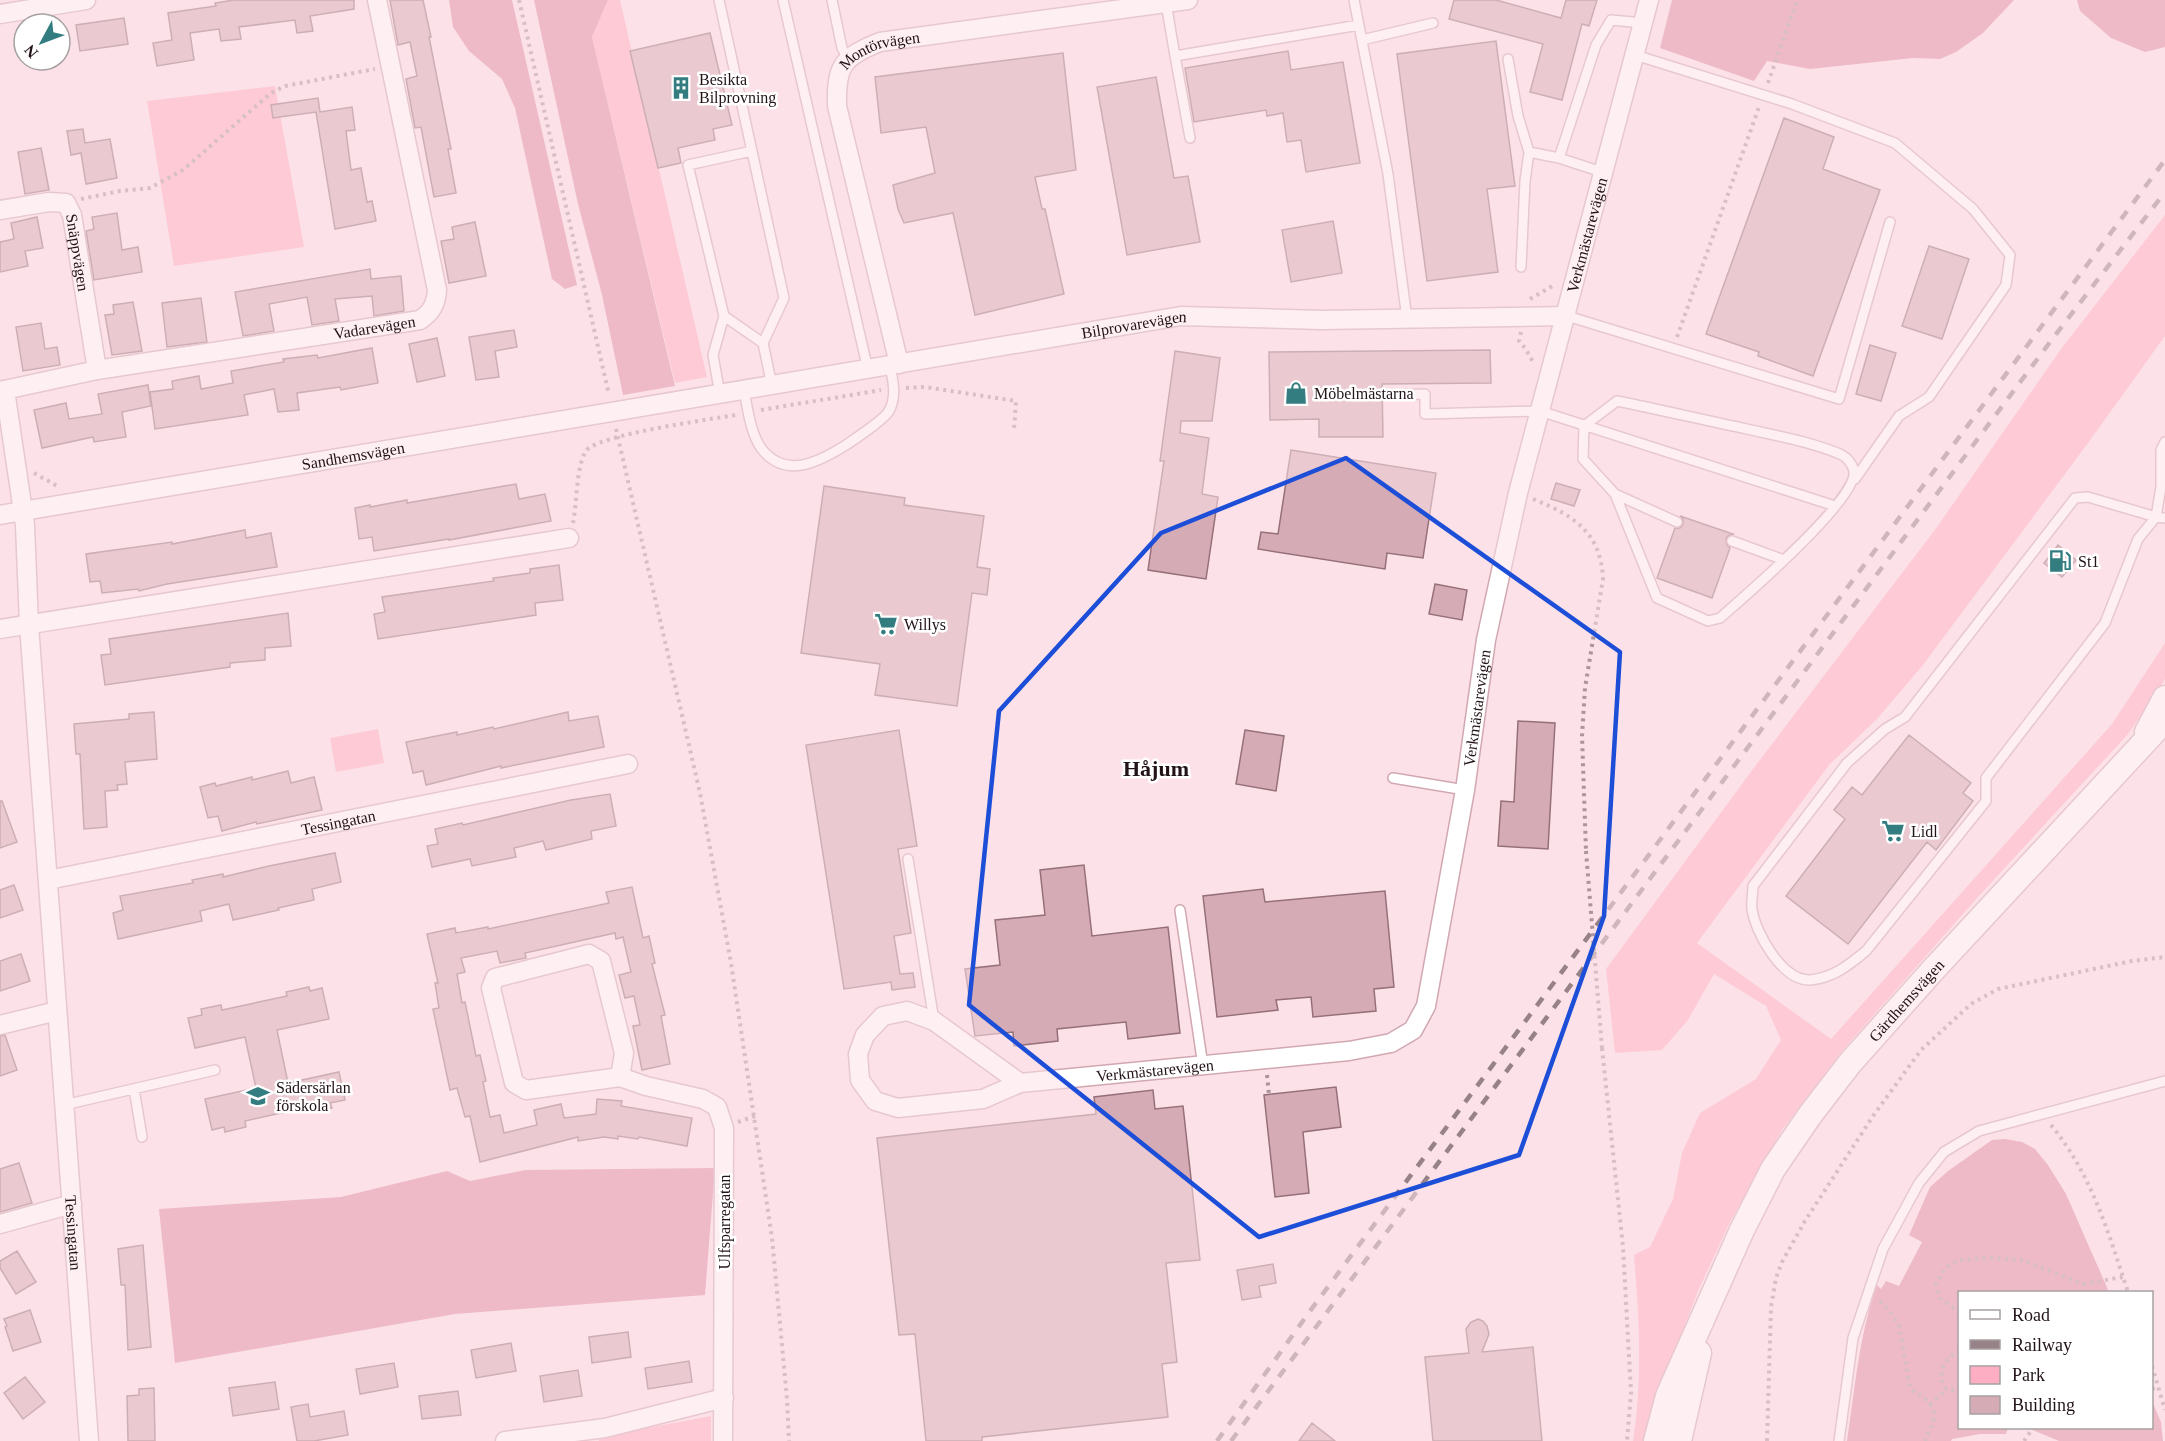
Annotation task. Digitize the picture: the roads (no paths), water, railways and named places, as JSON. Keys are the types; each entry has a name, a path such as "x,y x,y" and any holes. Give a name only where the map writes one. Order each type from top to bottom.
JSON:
{"main road":[{"name":"Gärdhemsvägen","path":"2142,743 2165,698"},
{"name":"Gärdhemsvägen","path":"1656,1441 1668,1396 1714,1289 1773,1169 1810,1114 1850,1063 1933,970 2165,720"},
{"name":"Gärdhemsvägen","path":"1679,1441 1714,1289"}],"street":[{"path":"0,14 86,0"},
{"name":"Vadarevägen","path":"2,390 97,370 420,320 429,314 436,304 437,290 377,0"},
{"name":"Verkmästarevägen","path":"1020,1083 934,1021 907,1011 883,1016 865,1035 858,1054 860,1080 876,1101 898,1108 982,1099 1020,1083 1349,1051 1391,1043 1413,1030 1426,1006 1465,790 1486,640 1518,493 1605,173 1649,0"},
{"name":"Montörvägen","path":"895,365 837,106 836,80 843,63 858,50 880,42 1179,1"},
{"name":"Snäppvägen","path":"0,210 49,202 66,203 72,215 97,370"},
{"name":"Bilprovarevägen","path":"714,396 1181,316 1321,320 1567,316"},
{"name":"Tessingatan","path":"2,390 24,511 27,547 29,625 89,1441"},
{"name":"Sandhemsvägen","path":"0,515 714,396"},
{"path":"0,629 569,538"},
{"name":"Tessingatan","path":"48,880 628,764"},
{"name":"Ulfsparregatan","path":"620,1077 624,1053 602,961 590,954 495,978 491,988 514,1083 525,1090 620,1077 646,1086 703,1099 717,1107 722,1116 724,1128 723,1441"},
{"path":"0,1025 57,1011"},
{"path":"0,1224 72,1204"},
{"path":"506,1441 605,1428 724,1398"}],"lane":[{"path":"719,0 784,298 763,343 772,386"},
{"path":"783,0 868,370"},
{"path":"832,0 842,48 848,59"},
{"path":"1354,0 1388,174 1407,318"},
{"path":"1179,1 1175,56 1190,138"},
{"path":"1559,158 1596,45 1611,20 1643,23"},
{"path":"1362,40 1433,23"},
{"path":"1175,56 1359,25"},
{"path":"1584,426 1583,459 1615,494 1657,598 1708,621 1720,618 1784,560 1835,506 1899,416 1929,397 2006,285 2010,255 1973,209 1895,143 1763,95 1635,55"},
{"path":"1508,59 1518,116 1529,152 1525,182 1521,267"},
{"path":"714,396 713,355 724,316 688,165 752,151"},
{"path":"1529,152 1559,158 1605,173"},
{"path":"1567,316 1839,399 1890,222"},
{"path":"724,316 763,343"},
{"path":"744,391 751,424 761,447 779,464 804,466 833,453 863,434 889,412 895,388 895,365"},
{"path":"1388,395 1425,394 1425,414 1540,411 1835,506"},
{"path":"1584,426 1617,401 1782,437 1841,455 1851,461 1854,472 1853,481"},
{"path":"2161,518 2088,497 2075,498 1905,717 1885,729 1847,763 1753,886 1752,909 1761,936 1773,957 1789,972 1807,980 1823,978 1846,968 1866,951 1986,801 1986,778 2105,622 2138,539 2161,518 2161,450 2165,442"},
{"path":"1615,494 1677,522"},
{"path":"1732,542 1784,560"},
{"path":"1393,778 1465,790"},
{"path":"908,859 934,1021"},
{"path":"1180,910 1203,1066"},
{"path":"64,1105 215,1070"},
{"path":"1839,1441 1853,1338 1883,1249 1919,1183 1944,1152 1979,1131 2165,1081"},
{"path":"134,1089 142,1137"}],"railway":[{"path":"1217,1441 1310,1311 2165,160"},
{"path":"1231,1441 2053,338 2165,192"}],"place":[{"name":"Besikta Bilprovning","path":"681,88"},
{"name":"Möbelmästarna","path":"1296,393"},
{"name":"St1","path":"2060,561"},
{"name":"Willys","path":"886,624"},
{"name":"Lidl","path":"1893,831"},
{"name":"Sädersärlan förskola","path":"258,1096"}],"district":[{"name":"Håjum","path":"1156,768"}]}
